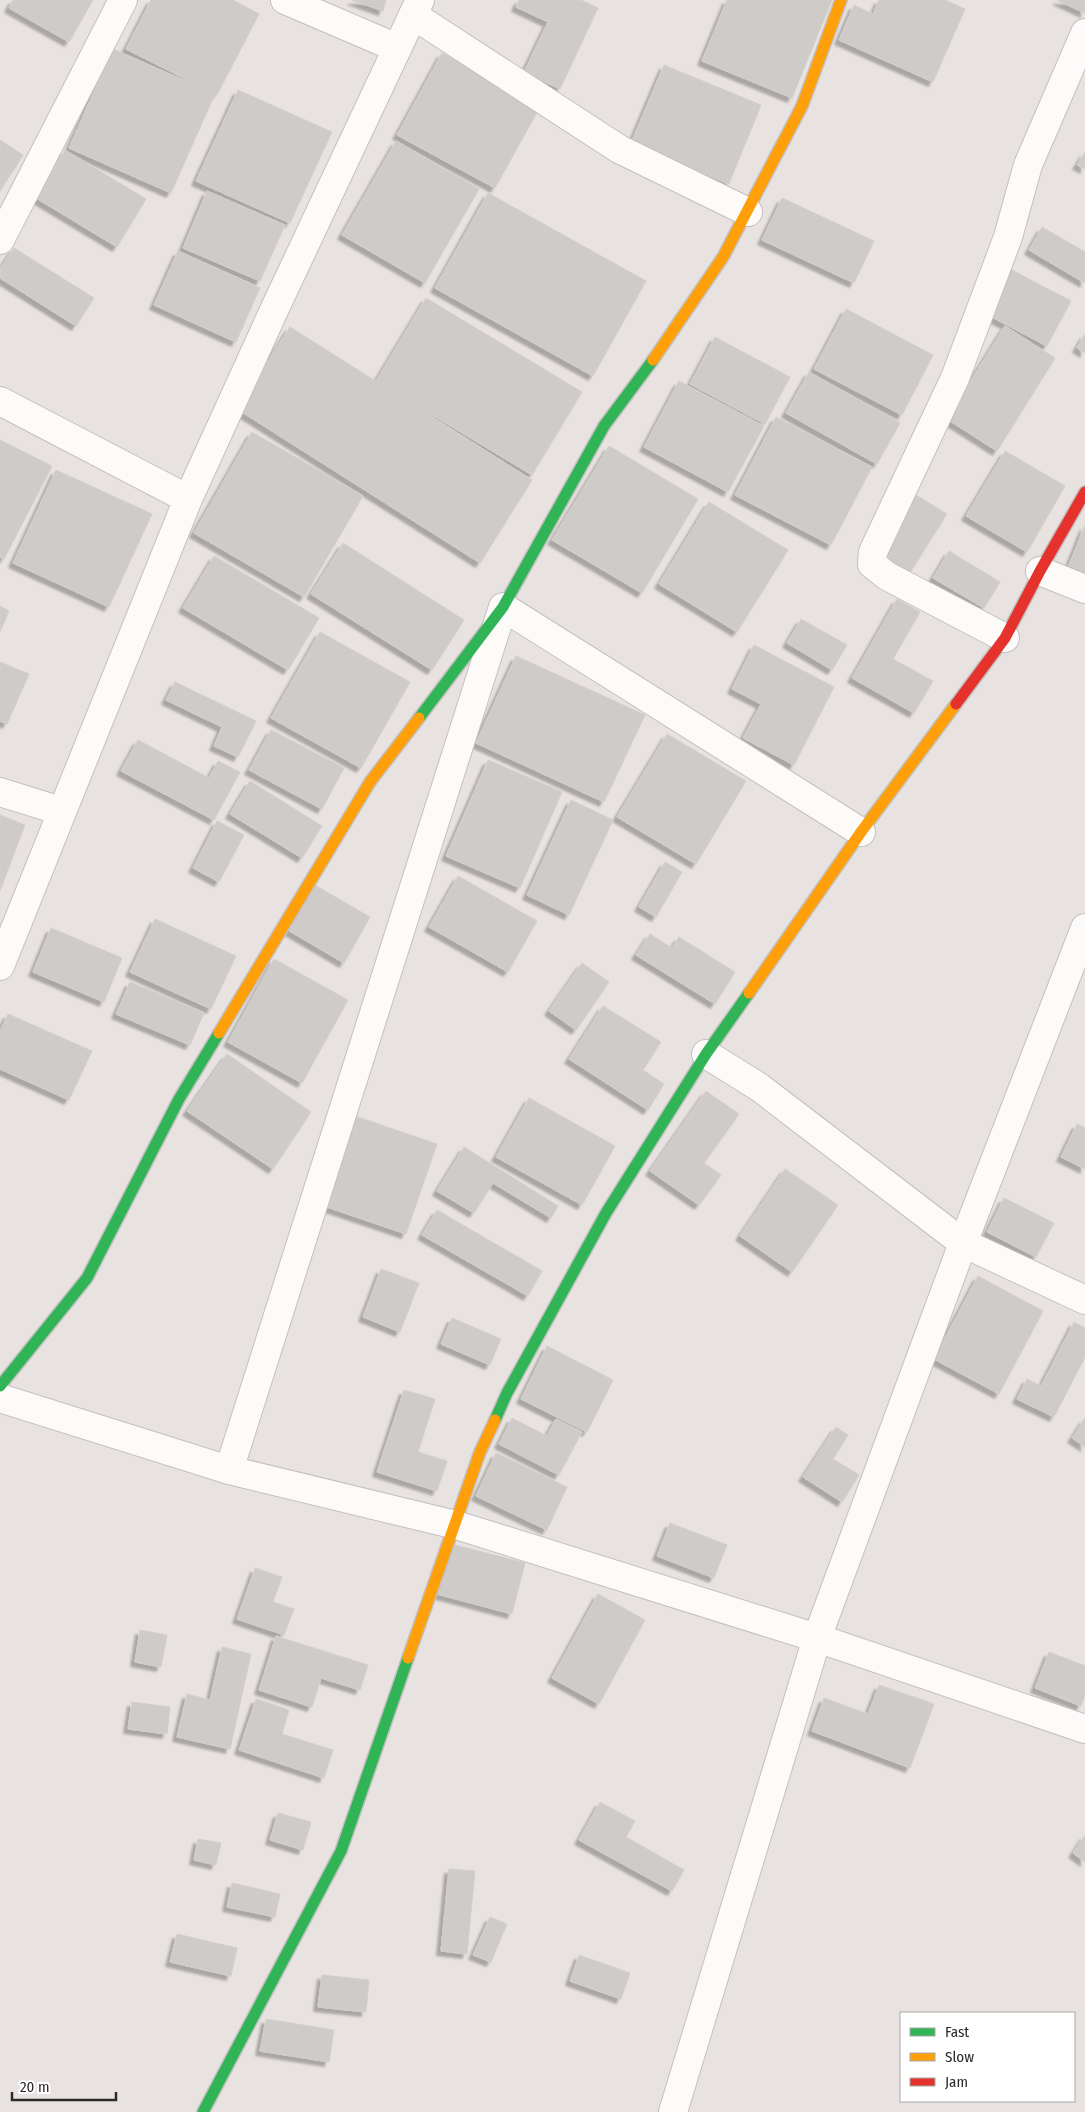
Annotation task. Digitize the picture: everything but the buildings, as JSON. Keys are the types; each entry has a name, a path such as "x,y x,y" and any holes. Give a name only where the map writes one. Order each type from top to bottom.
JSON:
{"street":[{"path":"0,240 123,0"},
{"path":"284,0 397,48"},
{"path":"0,1386 87,1278 178,1099 370,782 503,607 604,426 675,330 723,257 802,106 841,0"},
{"path":"0,966 188,499 274,308 416,8 619,149 748,212"},
{"path":"1005,638 887,576 872,564 873,552 955,378 1008,237 1028,165 1085,33"},
{"path":"0,401 188,499"},
{"path":"203,2112 341,1851 480,1452 507,1393 606,1213 706,1054 861,832 1005,638 1040,571 1085,492"},
{"path":"1040,571 1085,589"},
{"path":"503,607 861,832"},
{"path":"229,1470 503,607"},
{"path":"0,792 61,811"},
{"path":"673,2112 817,1638 963,1243 1085,928"},
{"path":"706,1054 759,1087 963,1243 1085,1300"},
{"path":"0,1398 229,1470 456,1525 817,1638 1085,1729"}],"traffic: fast":[{"path":"419,718 503,607 604,426 653,360"},
{"path":"495,1420 507,1393 606,1213 706,1054 749,993"},
{"path":"0,1386 87,1278 179,1099 219,1033"},
{"path":"203,2112 341,1851 408,1658"}],"traffic: slow":[{"path":"653,360 723,257 802,106 841,0"},
{"path":"749,993 861,832 956,704"},
{"path":"219,1033 370,782 419,718"},
{"path":"408,1658 480,1452 495,1420"}],"traffic: jam":[{"path":"956,704 1005,638 1040,571 1085,492"}]}
